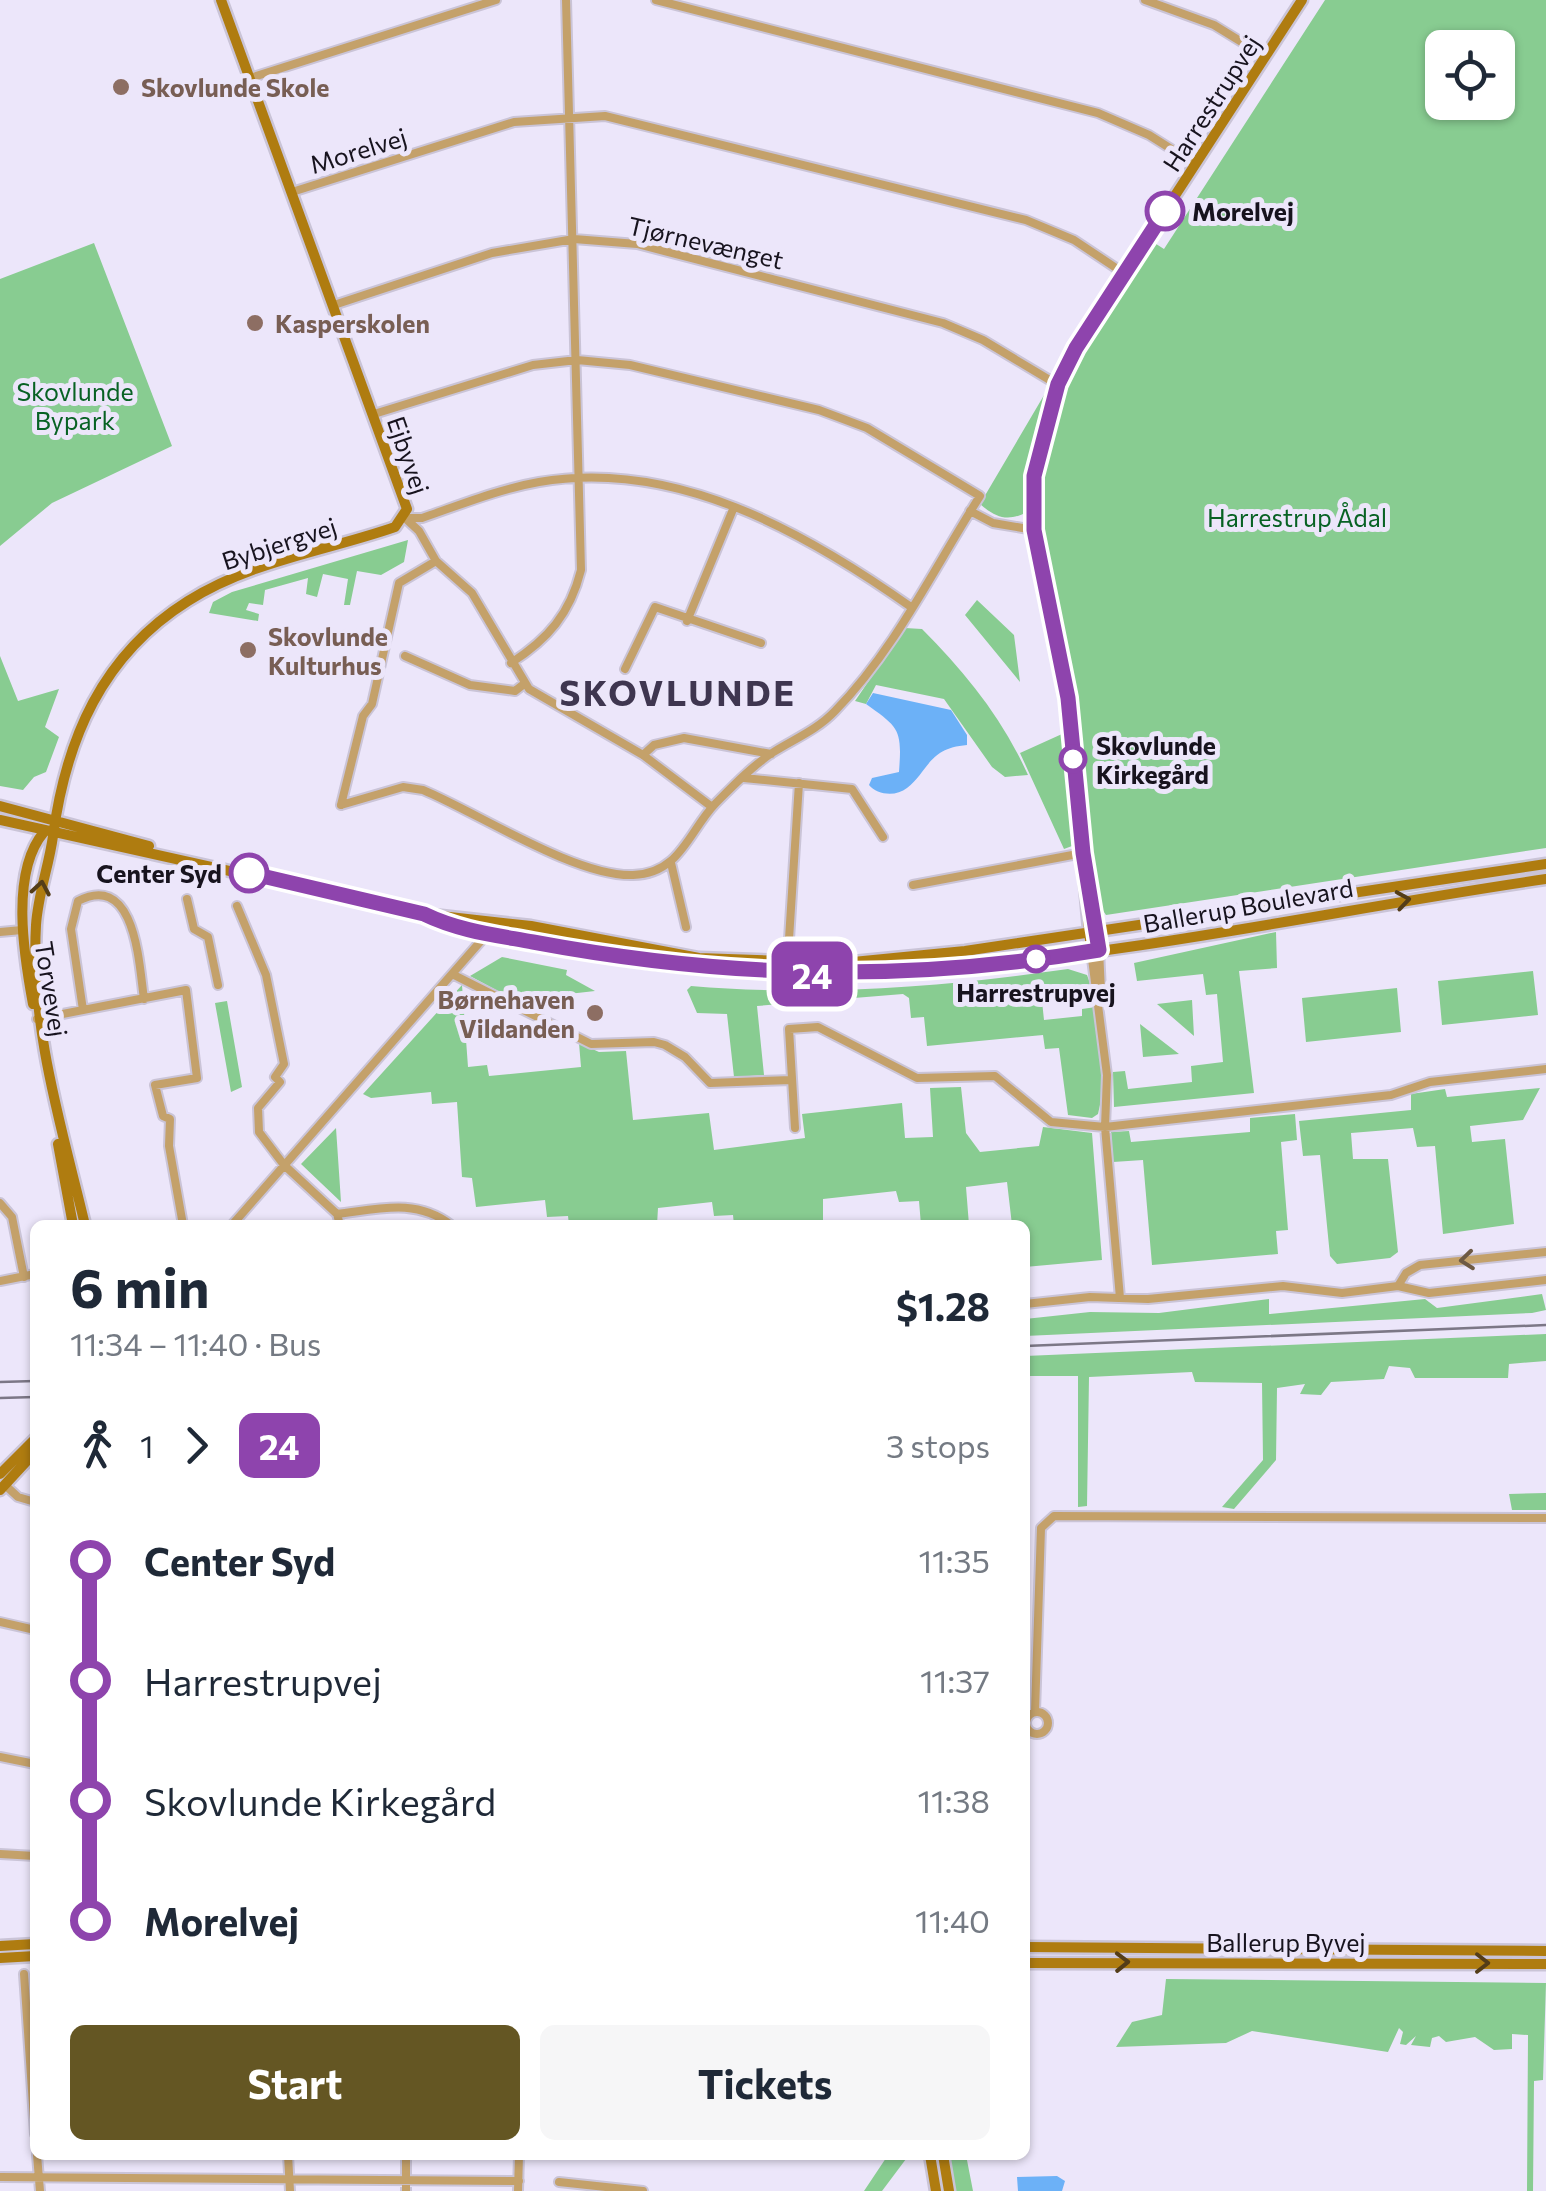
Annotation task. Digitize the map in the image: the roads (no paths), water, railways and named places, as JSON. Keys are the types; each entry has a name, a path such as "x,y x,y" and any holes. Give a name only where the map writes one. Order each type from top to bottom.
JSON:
{"street":[{"name":"Ejbyvej","path":"221,0 406,502 405,518 419,531 436,561 472,592 524,684 540,697 643,754 712,807"},
{"path":"250,78 496,0"},
{"path":"511,663 553,631 576,592 582,548 566,0"},
{"path":"656,0 1098,113 1149,134 1195,164"},
{"path":"1145,0 1214,26 1266,57"},
{"name":"Harrestrupvej","path":"1095,951 1068,698 1034,530 1034,476 1058,384 1302,0"},
{"name":"Morelvej","path":"292,192 514,122 570,116 638,121 1026,220 1074,240 1125,274"},
{"name":"Tjørnevænget","path":"334,305 492,253 574,238 637,244 943,323 983,340 1058,384"},
{"path":"374,414 533,365 577,360 630,365 819,410 867,428 980,496 859,686 832,715 770,754 712,807 690,842 671,862 638,876 593,869 422,790 388,790 341,805 362,716 372,704 399,582 436,561"},
{"name":"Bybjergvej","path":"53,818 86,710 110,672 157,624 212,586 246,572 373,535 405,518 422,518 536,482 580,477 640,481 734,507 841,558 911,607"},
{"path":"687,621 734,507"},
{"path":"970,512 992,523 1034,530"},
{"path":"626,669 655,607 761,643"},
{"path":"406,656 488,690 515,691 524,684"},
{"path":"643,754 654,744 684,738 770,754"},
{"path":"744,778 852,789 883,837"},
{"path":"789,940 799,783"},
{"name":"Ballerup Boulevard","path":"0,806 172,855"},
{"name":"Torvevej","path":"53,818 36,926 38,1019 85,1220"},
{"name":"Ballerup Boulevard","path":"0,820 48,834 172,855 424,914 446,925 489,929 658,964 786,974 898,970 1095,951 1546,878"},
{"name":"Torvevej","path":"48,834 32,855 22,930 72,1220"},
{"path":"913,885 1083,853"},
{"path":"671,862 686,927"},
{"name":"Ballerup Boulevard","path":"489,929 541,927 686,956 799,964 912,958 1546,864"},
{"path":"83,1010 71,929 78,901 88,896 117,902 128,914 144,998"},
{"path":"187,899 194,929 208,938 218,984"},
{"path":"237,906 266,975 284,1064 275,1077 280,1082 258,1108 259,1132 284,1166 338,1214 339,1220"},
{"path":"236,1220 489,929"},
{"path":"0,932 22,930"},
{"path":"1095,951 1108,1075 1105,1127 1120,1298"},
{"path":"452,974 591,1044 665,1045 685,1057 710,1083 791,1080"},
{"path":"38,1019 186,990 197,1078 156,1086 163,1116 170,1119 169,1146 182,1220"},
{"path":"796,1128 789,1029 814,1026 918,1078 994,1076 1052,1122 1105,1127 1390,1095 1430,1082 1546,1068"},
{"path":"0,1203 12,1217 24,1277"},
{"path":"338,1214 412,1206 429,1209 444,1220"},
{"path":"1398,1286 1406,1273 1420,1264 1546,1252"},
{"path":"0,1281 30,1275"},
{"path":"1030,1304 1148,1299 1283,1286 1324,1293 1398,1286 1429,1293 1546,1280"},
{"path":"2,1483 30,1446"},
{"path":"2,1483 30,1457"},
{"path":"2,1483 30,1500"},
{"path":"1030,1718 1035,1712 1040,1528 1054,1516 1546,1518"},
{"path":"0,1622 30,1629"},
{"path":"1030,1729 1034,1733 1044,1731 1046,1718 1035,1712"},
{"path":"0,1756 30,1763"},
{"path":"0,1854 30,1856"},
{"path":"0,1946 30,1944"},
{"name":"Ballerup Byvej","path":"1030,1946 1546,1950"},
{"path":"0,1958 30,1956"},
{"name":"Ballerup Byvej","path":"1030,1963 1546,1964"},
{"path":"24,1974 30,2025"},
{"path":"37,2160 40,2191"},
{"path":"288,2160 290,2191"},
{"path":"406,2160 406,2186"},
{"path":"0,2177 38,2174 518,2186 519,2160"},
{"path":"931,2160 936,2191"},
{"path":"944,2160 949,2191"},
{"path":"559,2182 643,2191"}],"water":[{"path":"873,693 951,710 967,735 967,745 936,756 903,791 877,791 869,785 872,778 899,772 900,747 892,725 866,704"},
{"path":"1057,2176 1065,2181 1062,2191 1018,2191 1017,2177"}],"tram line":[{"path":"1030,1346 1546,1325"},
{"path":"0,1382 30,1381"},
{"path":"0,1398 30,1397"}],"place":[{"name":"Skovlunde Skole","path":"121,87"},
{"name":"Morelvej","path":"1165,211"},
{"name":"Kasperskolen","path":"255,323"},
{"name":"Skovlunde Kulturhus","path":"248,650"},
{"name":"Skovlunde Kirkegård","path":"1073,759"},
{"name":"Center Syd","path":"249,873"},
{"name":"Harrestrupvej","path":"1036,959"},
{"name":"Børnehaven Vildanden","path":"595,1013"}],"district":[{"name":"SKOVLUNDE","path":"678,691"}],"park label":[{"name":"Skovlunde Bypark","path":"75,406"},
{"name":"Harrestrup Ådal","path":"1297,517"}]}
